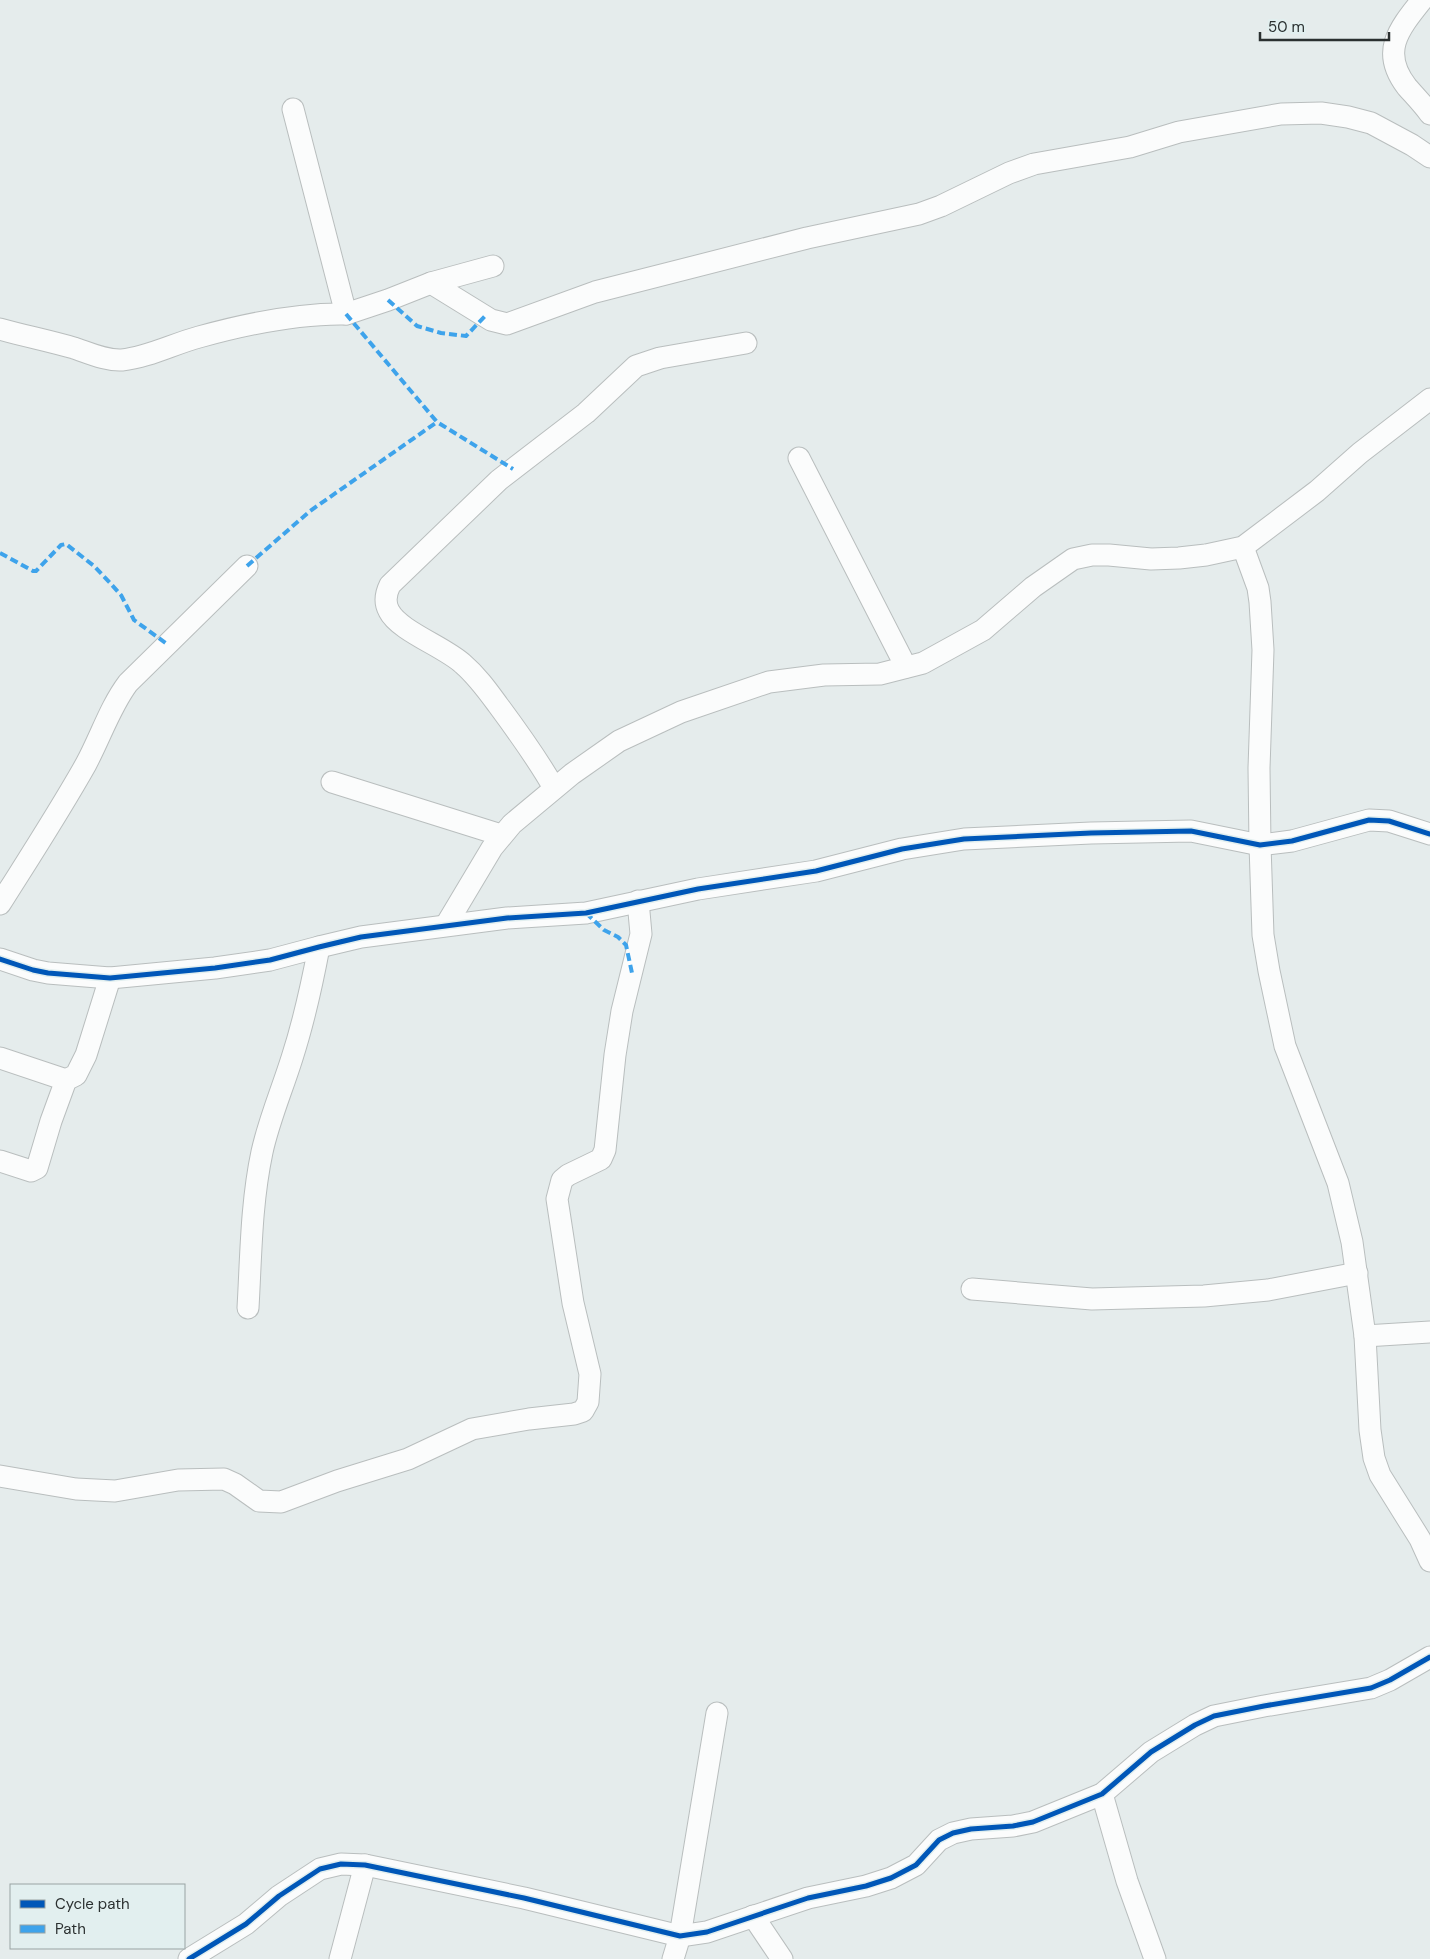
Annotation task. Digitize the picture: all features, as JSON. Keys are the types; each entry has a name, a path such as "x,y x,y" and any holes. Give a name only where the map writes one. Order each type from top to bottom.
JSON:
{"street":[{"path":"1422,0 1406,20 1396,37 1393,53 1396,68 1407,86 1430,114"},
{"path":"293,109 346,314"},
{"path":"431,283 491,320 507,324 595,292 807,238 919,214 941,206 1009,173 1034,164 1130,147 1179,132 1281,114 1321,113 1348,117 1371,124 1412,145 1430,157"},
{"path":"0,329 90,354 120,360 154,353 198,338 284,318 329,313 346,314 431,283 494,266"},
{"path":"554,788 536,756 486,688 463,664 448,652 396,620 389,611 386,602 387,591 499,480 586,413 636,366 660,358 746,343"},
{"path":"446,925 501,835 554,788 606,748 681,712 769,682 824,675 880,674 923,663 983,630 1033,587 1073,559 1092,555 1151,560 1180,558 1206,555 1243,547 1317,491 1360,453 1430,399"},
{"path":"799,458 906,668"},
{"path":"1243,547 1258,588 1260,602 1262,659 1259,768 1263,935 1276,1010 1285,1046 1338,1183 1352,1242 1365,1336 1370,1430 1374,1458 1383,1480 1420,1539 1430,1561"},
{"path":"0,904 47,830 86,762 117,698 128,682 247,566"},
{"path":"332,782 501,835"},
{"path":"0,959 48,973 110,978 215,968 270,960 319,946 362,937 507,918 586,913 698,889 816,871 902,849 964,839 1082,833 1190,831 1260,845 1292,841 1369,820 1389,821 1430,834"},
{"path":"0,1476 76,1489 115,1490 178,1480 224,1479 235,1484 259,1501 281,1502 337,1481 408,1459 472,1430 583,1411 588,1402 590,1374 573,1302 557,1199 562,1180 568,1175 601,1159 605,1150 615,1055 622,1011 641,934 638,901"},
{"path":"248,1308 252,1215 262,1151 309,1001 319,946"},
{"path":"0,1161 31,1171 37,1168 66,1080 76,1075 86,1055 110,978"},
{"path":"0,1058 66,1080"},
{"path":"972,1289 1092,1300 1194,1296 1268,1290 1356,1274"},
{"path":"1365,1336 1430,1332"},
{"path":"189,1959 246,1924 280,1896 320,1869 341,1864 365,1865 524,1898 680,1936 707,1932 808,1898 866,1886 891,1878 916,1864 939,1840 953,1833 971,1829 1013,1826 1033,1822 1102,1794 1151,1752 1195,1725 1214,1716 1371,1688 1390,1680 1430,1656"},
{"path":"673,1959 680,1936 717,1713"},
{"path":"1102,1794 1127,1881 1155,1959"},
{"path":"340,1959 365,1865"},
{"path":"753,1916 782,1959"}],"marked path":[{"path":"388,300 417,326 441,333 466,336 485,316"},
{"path":"346,314 437,422 513,469"},
{"path":"247,566 310,511 437,422"},
{"path":"0,553 36,571 61,545 66,544 94,566 121,595 134,620 167,644"},
{"path":"586,913 604,930 618,937 626,945 632,973"}],"cycle path":[{"path":"0,959 48,973 110,978 215,968 270,960 361,937 507,918 586,913 698,889 816,871 902,849 964,839 1091,833 1191,831 1260,845 1292,841 1369,820 1389,821 1430,834"},
{"path":"189,1959 246,1924 279,1896 320,1869 341,1864 365,1865 524,1898 680,1936 707,1932 808,1898 866,1886 891,1878 916,1865 939,1840 953,1833 971,1829 1013,1826 1033,1822 1102,1794 1151,1752 1195,1725 1214,1716 1371,1688 1390,1680 1430,1657"}]}
